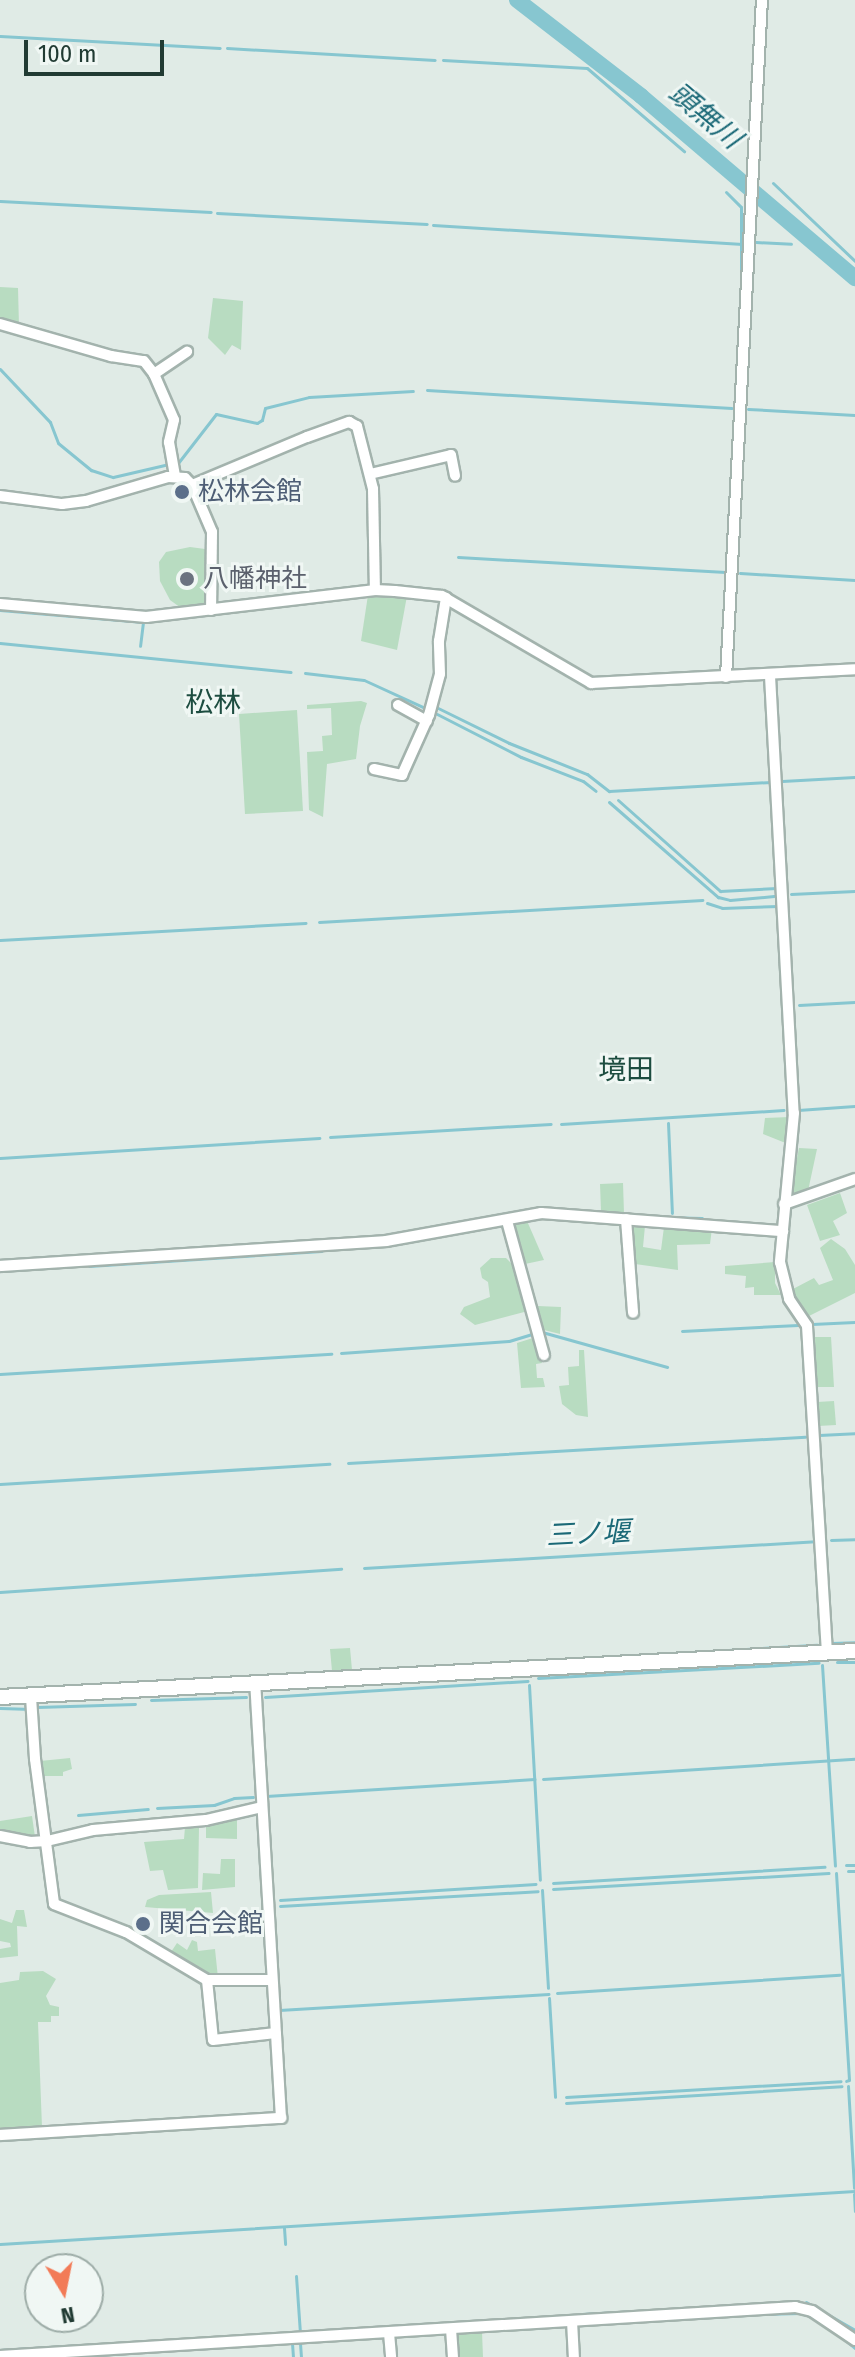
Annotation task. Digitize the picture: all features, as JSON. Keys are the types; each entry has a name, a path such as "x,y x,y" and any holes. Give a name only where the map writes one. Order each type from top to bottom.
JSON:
{"street":[{"path":"726,677 762,0"},
{"path":"0,324 111,356 144,361 154,374 174,420 169,442 175,476"},
{"path":"154,374 187,352"},
{"path":"192,485 349,422 357,426 370,474 375,508 375,590"},
{"path":"370,474 451,455 455,476"},
{"path":"0,496 62,504 86,501 175,476 185,478 192,485 212,532 211,610"},
{"path":"0,604 146,617 375,590 446,598 591,683 770,676 855,669"},
{"path":"374,769 402,775 427,721 440,674 439,641 446,598"},
{"path":"770,676 794,1113 784,1204 782,1283 807,1326 827,1653"},
{"path":"398,705 427,721"},
{"path":"784,1204 809,1198 855,1179"},
{"path":"0,1266 386,1241 541,1213 783,1231"},
{"path":"626,1219 633,1313"},
{"path":"507,1221 530,1294 544,1355"},
{"path":"0,1697 255,1686 855,1651"},
{"path":"0,2135 281,2118 255,1686"},
{"path":"31,1697 54,1904 126,1932 207,1980 272,1980"},
{"path":"0,1836 30,1842 47,1841 93,1830 206,1820 262,1807"},
{"path":"207,1980 213,2040 276,2033"},
{"path":"0,2356 795,2307 812,2311 855,2340"},
{"path":"572,2321 574,2357"},
{"path":"451,2329 453,2357"},
{"path":"389,2333 391,2357"}],"green space":[{"path":"0,287 18,288 19,326 0,321"},
{"path":"213,298 243,301 241,350 232,345 225,355 208,338"},
{"path":"190,547 205,549 218,561 218,597 202,610 181,608 170,600 160,581 159,562 166,552"},
{"path":"368,595 407,596 397,650 361,641"},
{"path":"367,703 360,726 356,759 327,764 323,817 309,810 307,752 323,751 322,736 332,735 331,708 307,709 307,705"},
{"path":"297,710 303,811 245,814 239,714"},
{"path":"790,1117 788,1144 763,1134 765,1118"},
{"path":"799,1148 817,1149 808,1191 789,1197"},
{"path":"623,1183 624,1213 601,1211 600,1184"},
{"path":"840,1193 847,1213 833,1221 840,1235 820,1241 807,1205"},
{"path":"527,1221 544,1260 525,1264 511,1225"},
{"path":"633,1225 645,1226 643,1247 661,1250 664,1227 712,1228 710,1244 677,1245 678,1270 635,1264"},
{"path":"831,1239 845,1249 855,1265 855,1293 807,1317 791,1290 814,1278 819,1285 833,1280 820,1248"},
{"path":"491,1258 506,1258 518,1270 528,1311 475,1325 460,1314 464,1307 490,1297 488,1282 482,1278 480,1268"},
{"path":"775,1262 775,1283 781,1295 754,1295 754,1287 745,1288 746,1276 725,1274 725,1266"},
{"path":"538,1306 561,1307 560,1334 540,1329"},
{"path":"815,1337 831,1337 834,1387 816,1387"},
{"path":"533,1338 542,1363 536,1364 537,1378 543,1378 545,1387 521,1388 517,1343"},
{"path":"579,1350 584,1350 588,1417 576,1415 562,1404 559,1386 569,1385 568,1367 579,1366"},
{"path":"834,1401 836,1425 818,1426 817,1402"},
{"path":"350,1648 352,1670 332,1671 330,1649"},
{"path":"70,1758 72,1769 63,1772 63,1776 42,1776 40,1761"},
{"path":"32,1816 35,1837 0,1831 0,1821"},
{"path":"237,1817 237,1839 206,1838 206,1823"},
{"path":"185,1827 199,1827 198,1888 168,1890 163,1870 150,1871 144,1842 184,1839"},
{"path":"221,1859 235,1859 235,1887 202,1890 203,1873 220,1874"},
{"path":"211,1892 213,1913 145,1907 147,1900 159,1895"},
{"path":"16,1910 24,1910 27,1927 17,1926 18,1956 0,1958 0,1949 11,1947 10,1943 0,1941 0,1919 12,1923"},
{"path":"192,1940 197,1942 198,1951 215,1949 218,1978 169,1955 177,1943 187,1950"},
{"path":"43,1971 56,1979 46,1996 50,2005 59,2007 59,2016 51,2016 51,2022 38,2022 42,2127 0,2130 0,1983 19,1980 20,1972"},
{"path":"482,2332 483,2357 456,2357 454,2333"}],"waterway":[{"name":"頭無川","path":"517,0 641,96 855,278"},
{"path":"0,36 220,48"},
{"path":"227,48 435,60"},
{"path":"443,60 587,68 684,151"},
{"path":"773,183 855,261"},
{"path":"726,192 741,207 741,297"},
{"path":"0,201 211,212"},
{"path":"217,213 427,224"},
{"path":"433,225 742,244"},
{"path":"756,242 791,244"},
{"path":"0,369 50,422 58,443 91,470 113,477 165,465"},
{"path":"427,390 731,408"},
{"path":"178,463 216,414 257,423 262,420 265,408 309,397 413,391"},
{"path":"748,409 855,415"},
{"path":"458,557 726,572"},
{"path":"740,573 855,580"},
{"path":"0,610 143,622 140,646"},
{"path":"0,643 291,672"},
{"path":"305,673 364,680 423,707"},
{"path":"438,708 509,743 587,774 609,791 772,782"},
{"path":"437,714 521,757 583,781 596,791"},
{"path":"782,781 855,777"},
{"path":"618,800 720,891 777,888"},
{"path":"609,802 718,897 730,900 774,896"},
{"path":"791,894 855,891"},
{"path":"319,922 702,900"},
{"path":"707,903 722,908 778,906"},
{"path":"0,940 306,923"},
{"path":"799,1005 855,1002"},
{"path":"798,1110 855,1106"},
{"path":"561,1124 784,1110"},
{"path":"668,1123 672,1213"},
{"path":"330,1137 551,1124"},
{"path":"0,1158 319,1138"},
{"path":"659,1217 702,1218"},
{"path":"89,1266 322,1251"},
{"path":"812,1324 855,1322"},
{"path":"682,1331 798,1325"},
{"path":"542,1332 667,1367"},
{"path":"341,1353 509,1341 532,1334"},
{"path":"0,1374 331,1354"},
{"path":"819,1435 855,1433"},
{"path":"348,1463 805,1437"},
{"path":"0,1484 329,1464"},
{"name":"三ノ堰","path":"831,1540 855,1539"},
{"name":"三ノ堰","path":"364,1568 815,1541"},
{"name":"三ノ堰","path":"0,1592 341,1569"},
{"path":"832,1643 855,1642"},
{"path":"606,1657 817,1645"},
{"path":"561,1660 600,1657"},
{"path":"837,1662 855,1662"},
{"path":"538,1678 819,1663"},
{"path":"822,1665 835,1866"},
{"path":"265,1697 528,1681"},
{"path":"529,1685 540,1880"},
{"path":"151,1700 246,1697"},
{"path":"37,1707 135,1704"},
{"path":"0,1708 24,1709"},
{"path":"543,1779 855,1759"},
{"path":"266,1796 534,1779"},
{"path":"157,1808 214,1805 234,1798 253,1797"},
{"path":"78,1815 148,1809"},
{"path":"846,1865 855,1865"},
{"path":"553,1883 825,1867"},
{"path":"848,1871 855,1871"},
{"path":"553,1889 829,1873"},
{"path":"836,1873 849,2080 846,2081"},
{"path":"280,1900 535,1884"},
{"path":"542,1890 548,1988"},
{"path":"280,1906 538,1891"},
{"path":"557,1993 839,1975"},
{"path":"279,2010 549,1994"},
{"path":"549,1998 555,2097"},
{"path":"566,2097 841,2081"},
{"path":"566,2103 841,2086"},
{"path":"848,2086 854,2188"},
{"path":"0,2244 855,2191"},
{"path":"854,2194 855,2211"},
{"path":"284,2228 285,2244"},
{"path":"296,2276 300,2333"},
{"path":"806,2302 855,2330"},
{"path":"697,2308 725,2306"},
{"path":"582,2314 674,2309"},
{"path":"759,2314 800,2313"},
{"path":"397,2327 561,2316"},
{"path":"0,2350 282,2333"},
{"path":"843,2338 855,2348"},
{"path":"292,2343 293,2357"},
{"path":"300,2343 301,2357"}],"place":[{"name":"松林会館","path":"182,492"},
{"name":"八幡神社","path":"187,579"},
{"name":"関合会館","path":"143,1924"}],"district":[{"name":"松林","path":"213,703"},
{"name":"境田","path":"626,1070"}]}
